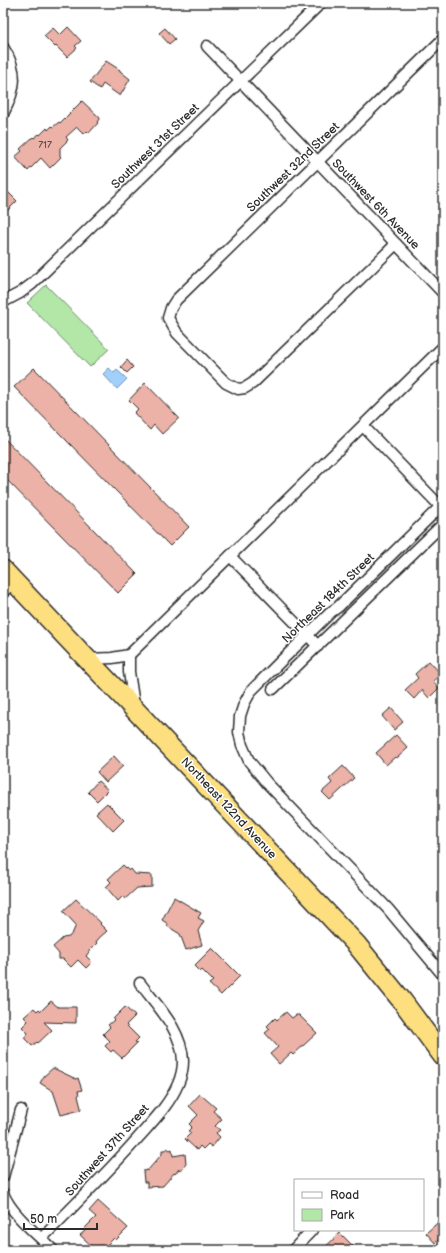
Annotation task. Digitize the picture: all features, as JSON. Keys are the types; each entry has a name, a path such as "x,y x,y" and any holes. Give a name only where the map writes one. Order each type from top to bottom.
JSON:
{"highway":[{"name":"Northeast 122nd Avenue","path":"7,581 87,659 356,944 404,1002 443,1056"}],"street":[{"name":"Southwest 31st Street","path":"3,302 20,293 32,284 321,3"},
{"name":"Southwest 32nd Street","path":"396,244 258,378 245,388 238,389 226,383 177,333 168,318 171,308 176,300 443,39"},
{"name":"Southwest 6th Avenue","path":"207,46 443,293"},
{"path":"3,47 12,64 15,82 10,100 3,114"},
{"path":"87,659 112,658 129,655 443,347"},
{"path":"363,426 442,506"},
{"name":"Northeast 184th Street","path":"442,506 307,635 251,691 240,716 239,732 242,745 249,761 267,783 388,909 443,975"},
{"path":"273,689 443,524"},
{"path":"230,556 318,646"},
{"path":"129,655 129,672 135,709"},
{"name":"Southwest 37th Street","path":"42,1238 104,1176 155,1119 168,1102 178,1084 182,1073 182,1052 177,1034 140,983"},
{"path":"3,1176 21,1110"},
{"path":"3,1193 9,1204 16,1212 54,1250"},
{"path":"293,1250 311,1231"}],"green space":[{"path":"46,285 109,349 90,367 27,303"}],"water":[{"path":"109,368 114,373 117,370 127,379 117,389 103,374"}],"building":[{"path":"68,27 81,41 75,46 77,48 67,57 44,36 53,28 60,35"},
{"path":"165,28 175,39 169,44 159,33"},
{"path":"106,61 130,79 120,96 103,84 100,89 90,82"},
{"path":"82,101 100,118 97,122 98,123 89,133 87,131 84,134 77,127 66,137 68,140 60,148 61,157 50,168 41,158 28,171 15,157 22,151 20,149 33,137 34,138 39,134 40,135 47,128 48,130 52,126 53,127 59,122 60,123"},
{"path":"3,187 17,201 3,215"},
{"path":"127,360 133,367 127,373 121,367"},
{"path":"34,368 189,527 170,546 14,387"},
{"path":"145,383 179,418 162,434 154,425 150,430 134,413 138,409 129,400"},
{"path":"3,437 137,574 118,593 3,476"},
{"path":"429,661 441,674 433,681 439,688 429,698 422,690 414,699 405,690 418,678 415,674"},
{"path":"391,708 403,722 394,730 382,716"},
{"path":"396,735 408,748 386,765 376,753"},
{"path":"114,756 123,766 106,782 97,772"},
{"path":"343,766 354,778 330,800 322,792 332,783 329,779"},
{"path":"98,781 108,790 97,801 88,792"},
{"path":"107,803 124,820 113,831 96,813"},
{"path":"123,865 129,871 131,869 135,874 152,875 152,887 137,888 125,899 123,896 118,901 106,887 111,882 108,879"},
{"path":"174,897 201,913 198,918 204,921 198,931 202,945 186,950 180,934 167,926 168,924 162,920"},
{"path":"76,899 101,923 100,924 107,931 99,938 96,942 97,943 86,956 92,962 86,968 78,960 71,967 63,959 59,959 59,954 53,947 63,938 69,937 73,932 76,925 63,911"},
{"path":"212,948 240,976 221,995 209,984 213,981 202,970 200,972 194,966"},
{"path":"51,1001 58,1007 76,1007 76,1023 44,1022 52,1030 38,1043 37,1042 32,1046 24,1038 28,1033 22,1027 28,1021 24,1017 34,1008 37,1011 39,1009 41,1011"},
{"path":"125,1007 135,1016 126,1025 139,1038 135,1042 137,1043 122,1058 113,1050 111,1052 105,1046 110,1041 103,1034 110,1027 108,1025"},
{"path":"286,1012 292,1018 299,1015 317,1033 293,1055 291,1053 279,1064 270,1054 278,1047 265,1033 270,1029 267,1026 275,1018 277,1020"},
{"path":"53,1068 76,1079 78,1078 82,1090 78,1091 81,1108 80,1110 61,1115 53,1091 40,1083 44,1076"},
{"path":"200,1094 216,1108 213,1111 222,1119 215,1126 220,1130 216,1133 220,1137 212,1147 208,1144 203,1149 200,1146 197,1150 185,1139 191,1133 188,1131 192,1127 189,1124 198,1115 189,1106"},
{"path":"167,1148 170,1150 172,1149 173,1156 185,1154 186,1164 181,1170 179,1169 175,1174 174,1173 163,1186 147,1187 147,1182 144,1182 143,1171 148,1170 162,1154 162,1150"},
{"path":"98,1201 128,1228 116,1240 114,1238 104,1248 100,1245 96,1250 80,1235 96,1217 89,1211"},
{"path":"443,1218 443,1235 435,1243 426,1233"},
{"path":"340,1233 357,1250 322,1250"}]}
